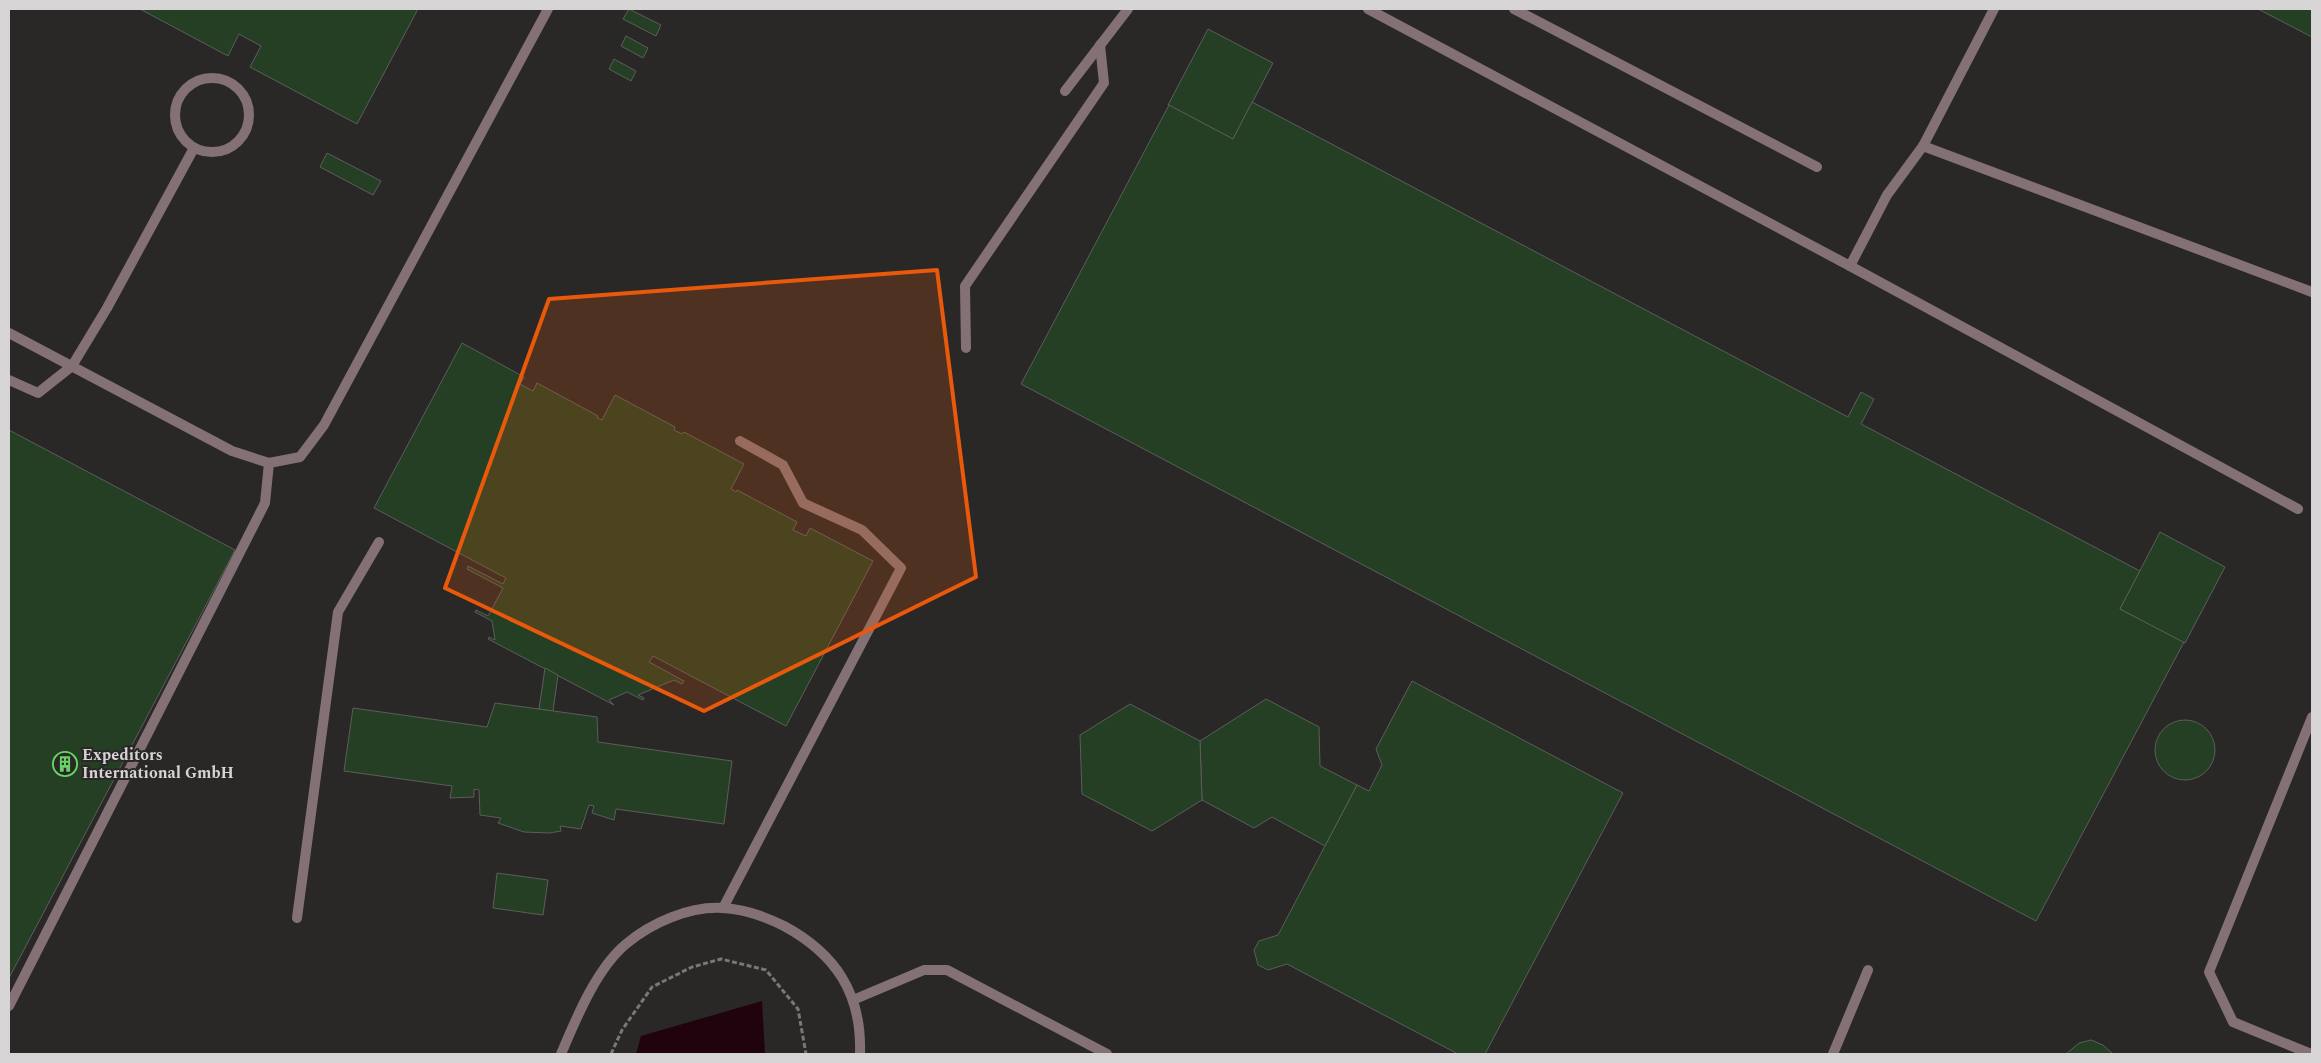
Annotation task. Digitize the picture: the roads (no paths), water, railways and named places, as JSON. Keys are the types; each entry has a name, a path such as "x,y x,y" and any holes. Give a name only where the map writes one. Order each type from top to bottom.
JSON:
{"street":[{"path":"9,334 232,451 269,463 300,457 324,425 548,9"},
{"path":"1066,91 1128,9"},
{"path":"1368,9 1850,266 2298,509"},
{"path":"1514,9 1818,167"},
{"path":"1850,266 1887,195 1923,146 1994,9"},
{"path":"966,348 965,286 1104,84 1100,45"},
{"path":"218,78 237,87 246,99 249,110 249,122 244,136 229,148 212,152 194,148 180,136 175,123 175,109 181,94 189,85 200,79 218,78"},
{"path":"1923,146 2312,292"},
{"path":"9,380 38,393 72,366 108,308 194,148"},
{"path":"723,908 901,568 862,530 804,503 784,465 740,441"},
{"path":"9,1006 265,504 269,463"},
{"path":"297,918 338,612 379,542"},
{"path":"2311,1054 2232,1022 2209,972 2312,717"},
{"path":"561,1054 598,978 625,945 658,922 697,910 723,908 766,917 803,936 829,958 843,978 853,1000 860,1036 860,1054"},
{"path":"853,1000 924,970 947,970 1107,1054"},
{"path":"1833,1054 1868,970"}],"place":[{"name":"Expeditors International GmbH","path":"65,764"}]}
